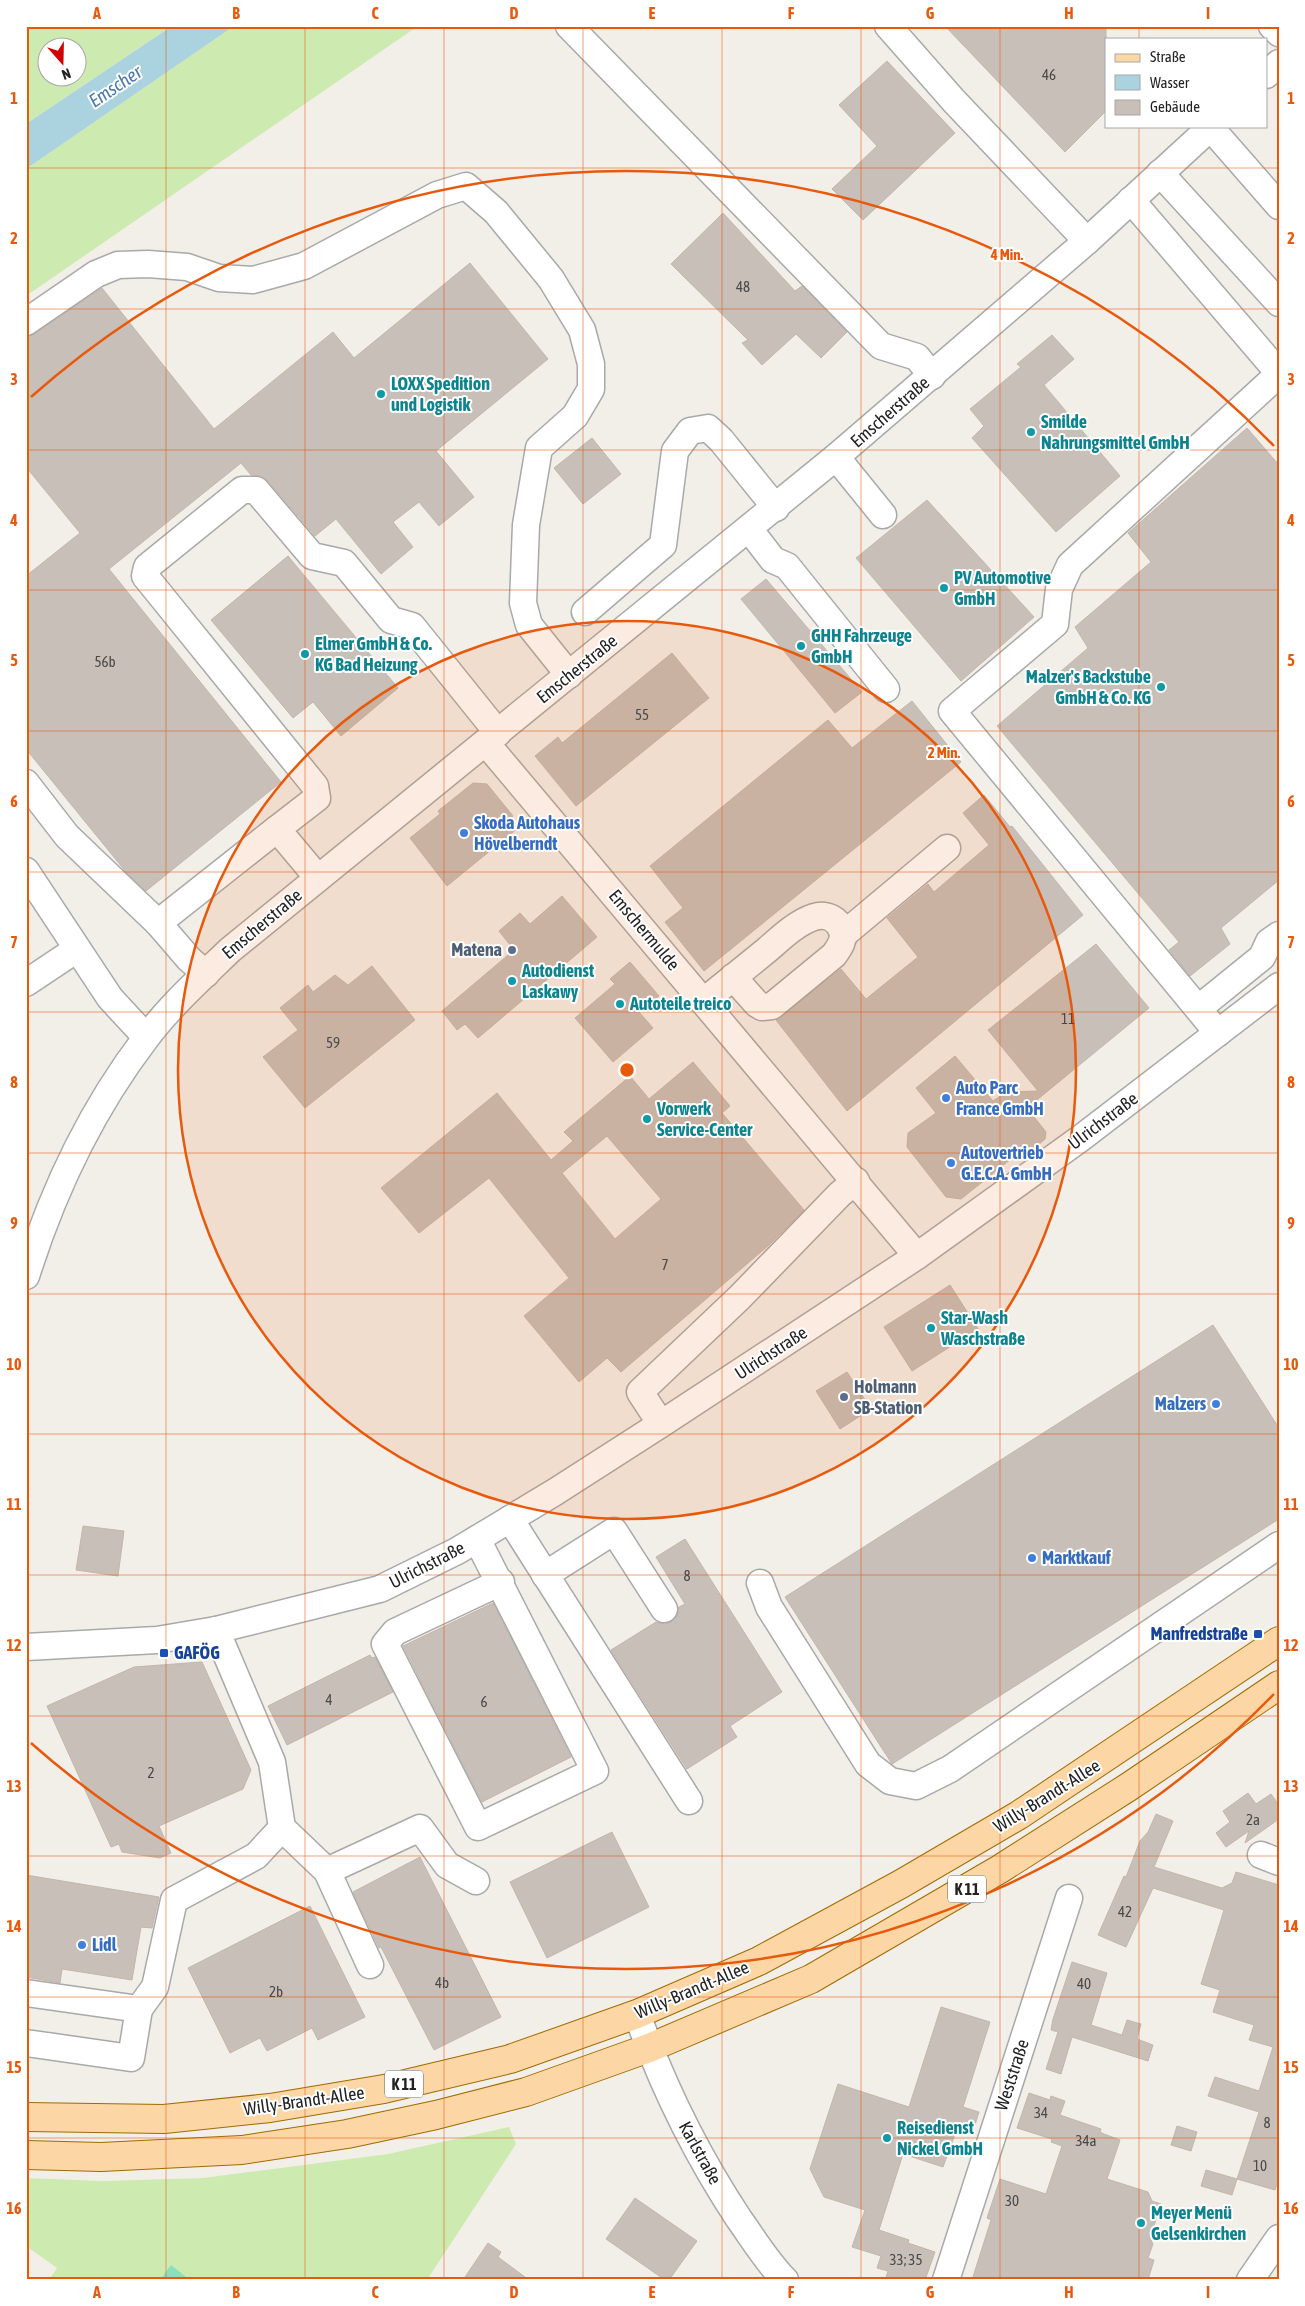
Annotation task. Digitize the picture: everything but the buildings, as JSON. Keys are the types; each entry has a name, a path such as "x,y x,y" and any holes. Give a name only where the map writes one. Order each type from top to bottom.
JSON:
{"main road":[{"name":"Willy-Brandt-Allee","path":"26,2117 164,2119 270,2108 374,2091 510,2059 637,2014 759,1961 902,1884 1027,1810 1279,1641"},
{"name":"Willy-Brandt-Allee","path":"26,2156 101,2158 242,2150 346,2134 526,2092 650,2048 811,1979 1000,1869 1130,1786 1279,1685"}],"street":[{"path":"569,26 881,346 917,358 932,376"},
{"path":"888,26 954,101 1087,241"},
{"path":"1272,26 1279,33"},
{"path":"1268,73 1279,63"},
{"name":"Emscherstraße","path":"26,1276 54,1194 92,1118 146,1038 230,950 836,458 1087,241 1210,128"},
{"path":"1212,128 1279,206"},
{"path":"1160,173 1279,303"},
{"path":"26,322 96,274 118,265 148,264 187,267 219,278 253,280 304,266 437,195 466,186 496,212 551,279 582,330 592,364 591,390 575,416 539,448 526,525 523,603 529,626 569,675"},
{"path":"1132,200 1279,374 1070,566 1058,588 1055,624 952,711 1218,1033"},
{"path":"585,612 663,546 675,452 690,431 708,428 722,440 776,508"},
{"path":"836,458 883,515"},
{"name":"Emschermulde","path":"277,829 317,798 315,786 145,576 147,568 242,490 256,490 312,556 344,563 391,620 412,626 492,738 704,1001 917,1256"},
{"path":"749,529 774,560 787,566 886,689"},
{"path":"26,783 67,836 158,923 189,959 206,974"},
{"path":"158,923 277,829 318,878"},
{"path":"843,935 947,848"},
{"path":"26,871 110,998 146,1038"},
{"path":"704,1001 733,977 796,926 814,917 823,916 834,919 843,935 842,944 834,955 772,1006 757,1004 733,977"},
{"path":"1199,1008 1262,957 1270,942 1279,935"},
{"path":"26,983 77,949"},
{"name":"Ulrichstraße","path":"26,1647 157,1640 216,1630 380,1589 478,1539 661,1424 917,1256 1081,1138 1279,986"},
{"path":"661,1424 640,1392 740,1297 840,1194 856,1181"},
{"path":"510,1519 689,1801"},
{"path":"545,1575 614,1531 664,1609"},
{"path":"478,1539 501,1582 595,1771 478,1827 385,1644 394,1632 501,1582"},
{"path":"760,1584 769,1607 868,1764 890,1781 916,1786 950,1769 1279,1545"},
{"path":"216,1630 272,1762 282,1828 327,1871 370,1965"},
{"path":"26,2043 132,2058 139,2009 155,1987 174,1900 256,1856 282,1828"},
{"path":"327,1871 420,1828 447,1865 476,1881"},
{"name":"Weststraße","path":"946,2280 1069,1898"},
{"path":"26,1993 139,2009"},
{"name":"Karlstraße","path":"637,2014 670,2099 716,2184 771,2265 786,2280"},
{"path":"1250,2280 1279,2238"}],"green space":[{"path":"26,26 172,26 88,82 88,38 38,38 38,88 80,88 26,124"},
{"path":"234,26 418,26 26,296 26,169"},
{"path":"509,2127 516,2144 427,2280 49,2280 57,2268 26,2246 26,2178 104,2181 203,2178 388,2154"},
{"path":"171,2265 190,2280 160,2280"}],"water":[{"name":"Emscher","path":"172,26 234,26 26,169 26,124 80,88 88,88 88,82"}],"place":[{"name":"LOXX Spedition und Logistik","path":"381,394"},
{"name":"Smilde Nahrungsmittel GmbH","path":"1031,432"},
{"name":"PV Automotive GmbH","path":"944,588"},
{"name":"GHH Fahrzeuge GmbH","path":"801,646"},
{"name":"Elmer GmbH & Co. KG Bad Heizung","path":"305,654"},
{"name":"Malzer's Backstube GmbH & Co. KG","path":"1161,687"},
{"name":"Skoda Autohaus Hövelberndt","path":"464,833"},
{"name":"Matena","path":"512,950"},
{"name":"Autodienst Laskawy","path":"512,981"},
{"name":"Autoteile treico","path":"620,1004"},
{"name":"Auto Parc France GmbH","path":"946,1098"},
{"name":"Vorwerk Service-Center","path":"647,1119"},
{"name":"Autovertrieb G.E.C.A. GmbH","path":"951,1163"},
{"name":"Star-Wash Waschstraße","path":"931,1328"},
{"name":"Holmann SB-Station","path":"844,1397"},
{"name":"Malzers","path":"1216,1404"},
{"name":"Marktkauf","path":"1032,1558"},
{"name":"Manfredstraße","path":"1258,1634"},
{"name":"GAFÖG","path":"164,1653"},
{"name":"Lidl","path":"82,1945"},
{"name":"Reisedienst Nickel GmbH","path":"887,2138"},
{"name":"Meyer Menü Gelsenkirchen","path":"1141,2223"}]}
